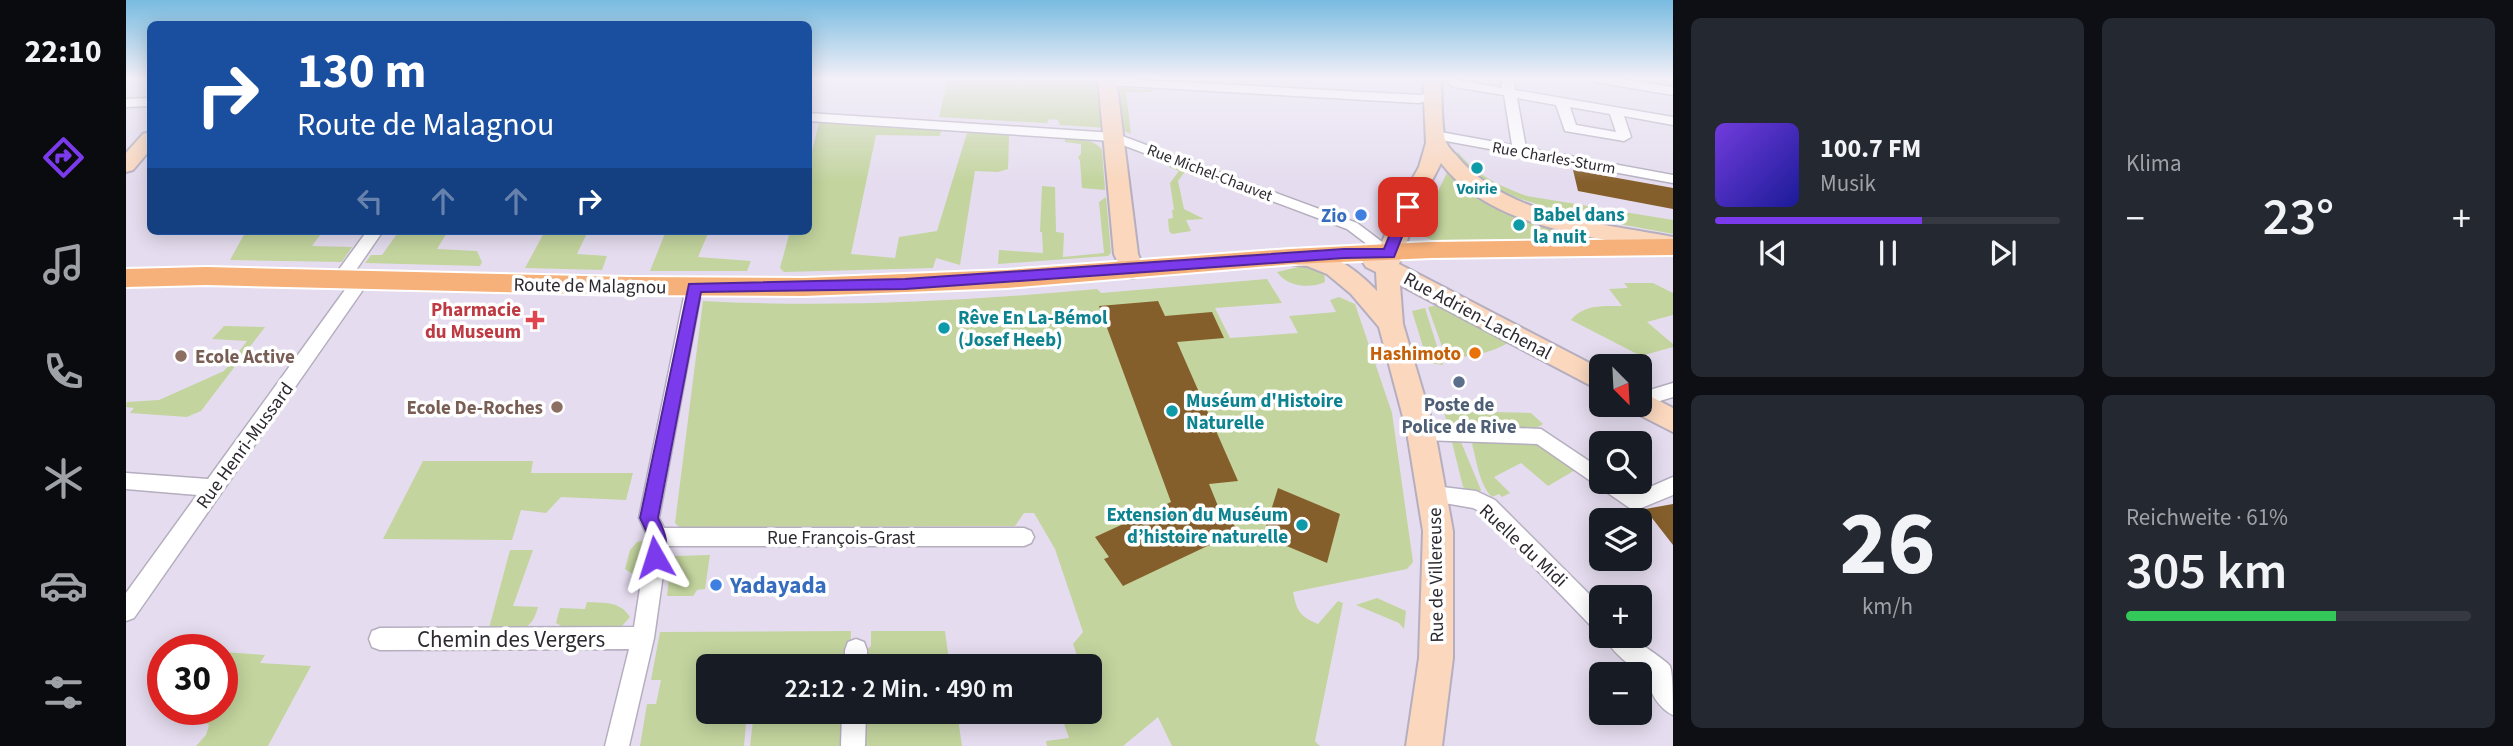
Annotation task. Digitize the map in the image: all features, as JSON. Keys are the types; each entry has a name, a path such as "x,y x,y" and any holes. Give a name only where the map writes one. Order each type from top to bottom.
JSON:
{"main road":[{"path":"1111,113 1126,254 1132,270"},
{"path":"1388,260 1408,207 1429,167 1436,139 1434,113"},
{"path":"1436,139 1449,164 1462,176 1509,204 1556,220 1673,246"},
{"path":"126,166 147,142"},
{"name":"Route de Malagnou","path":"126,278 206,276 694,287 905,284 1294,257 1350,264 1439,250 1673,246"},
{"name":"Rue de Villereuse","path":"1388,260 1391,324 1422,432 1438,531 1436,658 1424,746"},
{"name":"Rue Adrien-Lachenal","path":"1388,260 1589,374"},
{"name":"Rue de Villereuse","path":"1350,264 1391,324"},
{"path":"1652,408 1673,421"}],"street":[{"path":"1513,113 1520,151"},
{"path":"1565,113 1570,128 1624,137 1616,113"},
{"path":"1621,113 1673,121"},
{"name":"Rue Michel-Chauvet","path":"812,117 1114,137 1352,226 1388,260"},
{"name":"Rue Charles-Sturm","path":"1436,139 1520,151 1673,179"},
{"name":"Rue Henri-Mussard","path":"126,611 213,488 351,279 374,235"},
{"path":"617,746 643,638 658,537 649,518 694,287"},
{"path":"1652,397 1673,390"},
{"path":"1422,432 1541,437 1589,470"},
{"path":"126,481 213,488"},
{"path":"1623,494 1634,502 1657,495 1673,485"},
{"name":"Ruelle du Midi","path":"1434,494 1476,500 1488,506 1589,609"},
{"name":"Rue François-Grast","path":"658,537 1024,537"},
{"name":"Chemin des Vergers","path":"380,639 643,638"},
{"path":"1628,648 1661,672 1669,688"},
{"path":"853,746 854,724"}],"green space":[{"path":"940,113 1104,113 1106,128 1060,125 1058,120 1049,119 1047,123 939,117"},
{"path":"1120,113 1128,113 1131,134 1122,130"},
{"path":"819,123 941,130 940,136 876,135 851,254 895,258 899,237 937,231 967,133 1009,135 1008,169 998,172 975,171 960,265 936,258 933,268 784,272 780,268 789,235 812,235 812,151"},
{"path":"1065,139 1090,141 1102,150 1105,190 1082,188 1078,157 1081,154 1081,144 1065,142"},
{"path":"1457,151 1480,173 1527,196 1673,220 1673,234 1588,218 1519,198 1490,185 1469,170"},
{"path":"1172,165 1186,170 1178,181 1184,209 1204,219 1186,220 1191,231 1172,234 1169,231 1168,219 1173,218 1174,210 1170,183 1179,171 1169,167"},
{"path":"1447,173 1489,202 1608,239 1432,240 1423,236 1423,221"},
{"path":"1042,186 1055,187 1056,232 1064,233 1063,257 1104,253 1099,202 1106,197 1111,253 1108,256 998,264 999,250 1043,253 1040,232"},
{"path":"244,235 320,235 312,246 352,247 342,262 230,260"},
{"path":"396,235 446,235 437,249 477,251 482,262 480,266 365,263 371,255 382,255"},
{"path":"543,235 586,235 577,254 607,256 602,270 525,268"},
{"path":"664,235 707,235 698,257 751,261 747,271 650,271"},
{"path":"1307,265 1324,270 1325,282 1313,286 1293,284 1277,272"},
{"path":"1267,279 1282,303 1215,308 1230,338 1298,333 1289,316 1336,312 1330,300 1339,297 1355,304 1392,413 1413,562 1407,569 1293,592 1300,612 1318,624 1338,601 1343,603 1315,741 1320,746 1172,746 1158,717 1123,746 1047,746 1046,741 1069,738 1064,724 1102,724 1102,654 1076,654 1073,644 1083,632 1055,549 1034,513 1024,513 1015,526 679,527 675,523 703,301 801,304 999,297 1097,289 1101,293"},
{"path":"1624,283 1653,283 1673,293 1673,315 1647,322 1673,344 1673,347 1648,354 1637,354 1571,320 1588,309 1622,306 1609,289 1628,288"},
{"path":"1439,305 1510,342 1479,354 1446,358 1428,307"},
{"path":"1425,308 1443,365 1428,363 1412,311"},
{"path":"224,326 265,327 201,411 187,417 130,413 134,408 126,407 127,402 159,400 224,371 247,341 212,339"},
{"path":"1443,408 1493,415 1493,412 1531,413 1543,424 1536,428 1537,431 1449,430"},
{"path":"1475,441 1537,443 1577,469 1548,486 1521,463 1494,477 1510,493 1502,497 1499,494 1492,497 1479,472 1472,444"},
{"path":"1452,442 1461,442 1481,490 1479,493 1469,492 1463,487"},
{"path":"423,461 533,461 531,473 633,473 626,500 561,497 546,513 521,510 512,540 383,539"},
{"path":"647,540 640,579 625,569 630,550 637,542"},
{"path":"510,550 533,550 513,606 538,607 535,617 526,627 489,628"},
{"path":"710,555 705,589 697,590 693,596 667,596 671,559 675,556"},
{"path":"1377,598 1406,611 1404,629 1399,623 1356,605"},
{"path":"587,602 617,605 630,617 622,626 563,627 556,623 560,608 585,609"},
{"path":"851,631 850,654 696,654 696,724 746,724 744,746 640,746 647,704 656,704 661,680 651,680 660,632"},
{"path":"871,631 945,631 948,654 866,654 871,646"},
{"path":"238,653 265,655 260,663 311,666 268,746 196,746 206,735 209,725 238,725"},
{"path":"753,724 848,724 847,746 750,746"},
{"path":"865,724 959,724 962,746 864,746"}],"building":[{"path":"1573,170 1673,188 1673,209 1578,191"},
{"name":"Muséum d'Histoire Naturelle","path":"1158,301 1165,316 1212,312 1224,338 1177,342 1238,481 1209,484 1218,506 1239,531 1123,586 1104,559 1109,557 1095,537 1171,502 1099,306"},
{"name":"Extension du Muséum d’histoire naturelle","path":"1278,488 1340,514 1327,563 1263,536"},
{"path":"1673,504 1673,545 1652,518 1651,508"}],"place":[{"name":"Voirie","path":"1477,168"},
{"name":"Zio","path":"1361,215"},
{"name":"Babel dans la nuit","path":"1519,225"},
{"name":"Pharmacie du Museum","path":"535,320"},
{"name":"Rêve En La-Bémol (Josef Heeb)","path":"944,328"},
{"name":"Hashimoto","path":"1475,353"},
{"name":"Ecole Active","path":"181,356"},
{"name":"Poste de Police de Rive","path":"1459,382"},
{"name":"Ecole De-Roches","path":"557,407"},
{"name":"Muséum d'Histoire Naturelle","path":"1172,411"},
{"name":"Extension du Muséum d’histoire naturelle","path":"1302,525"},
{"name":"Yadayada","path":"716,585"}],"route":[{"path":"655,557 658,537 649,518 694,287 772,288 905,284 1058,276 1344,253 1389,253 1408,207"}]}
